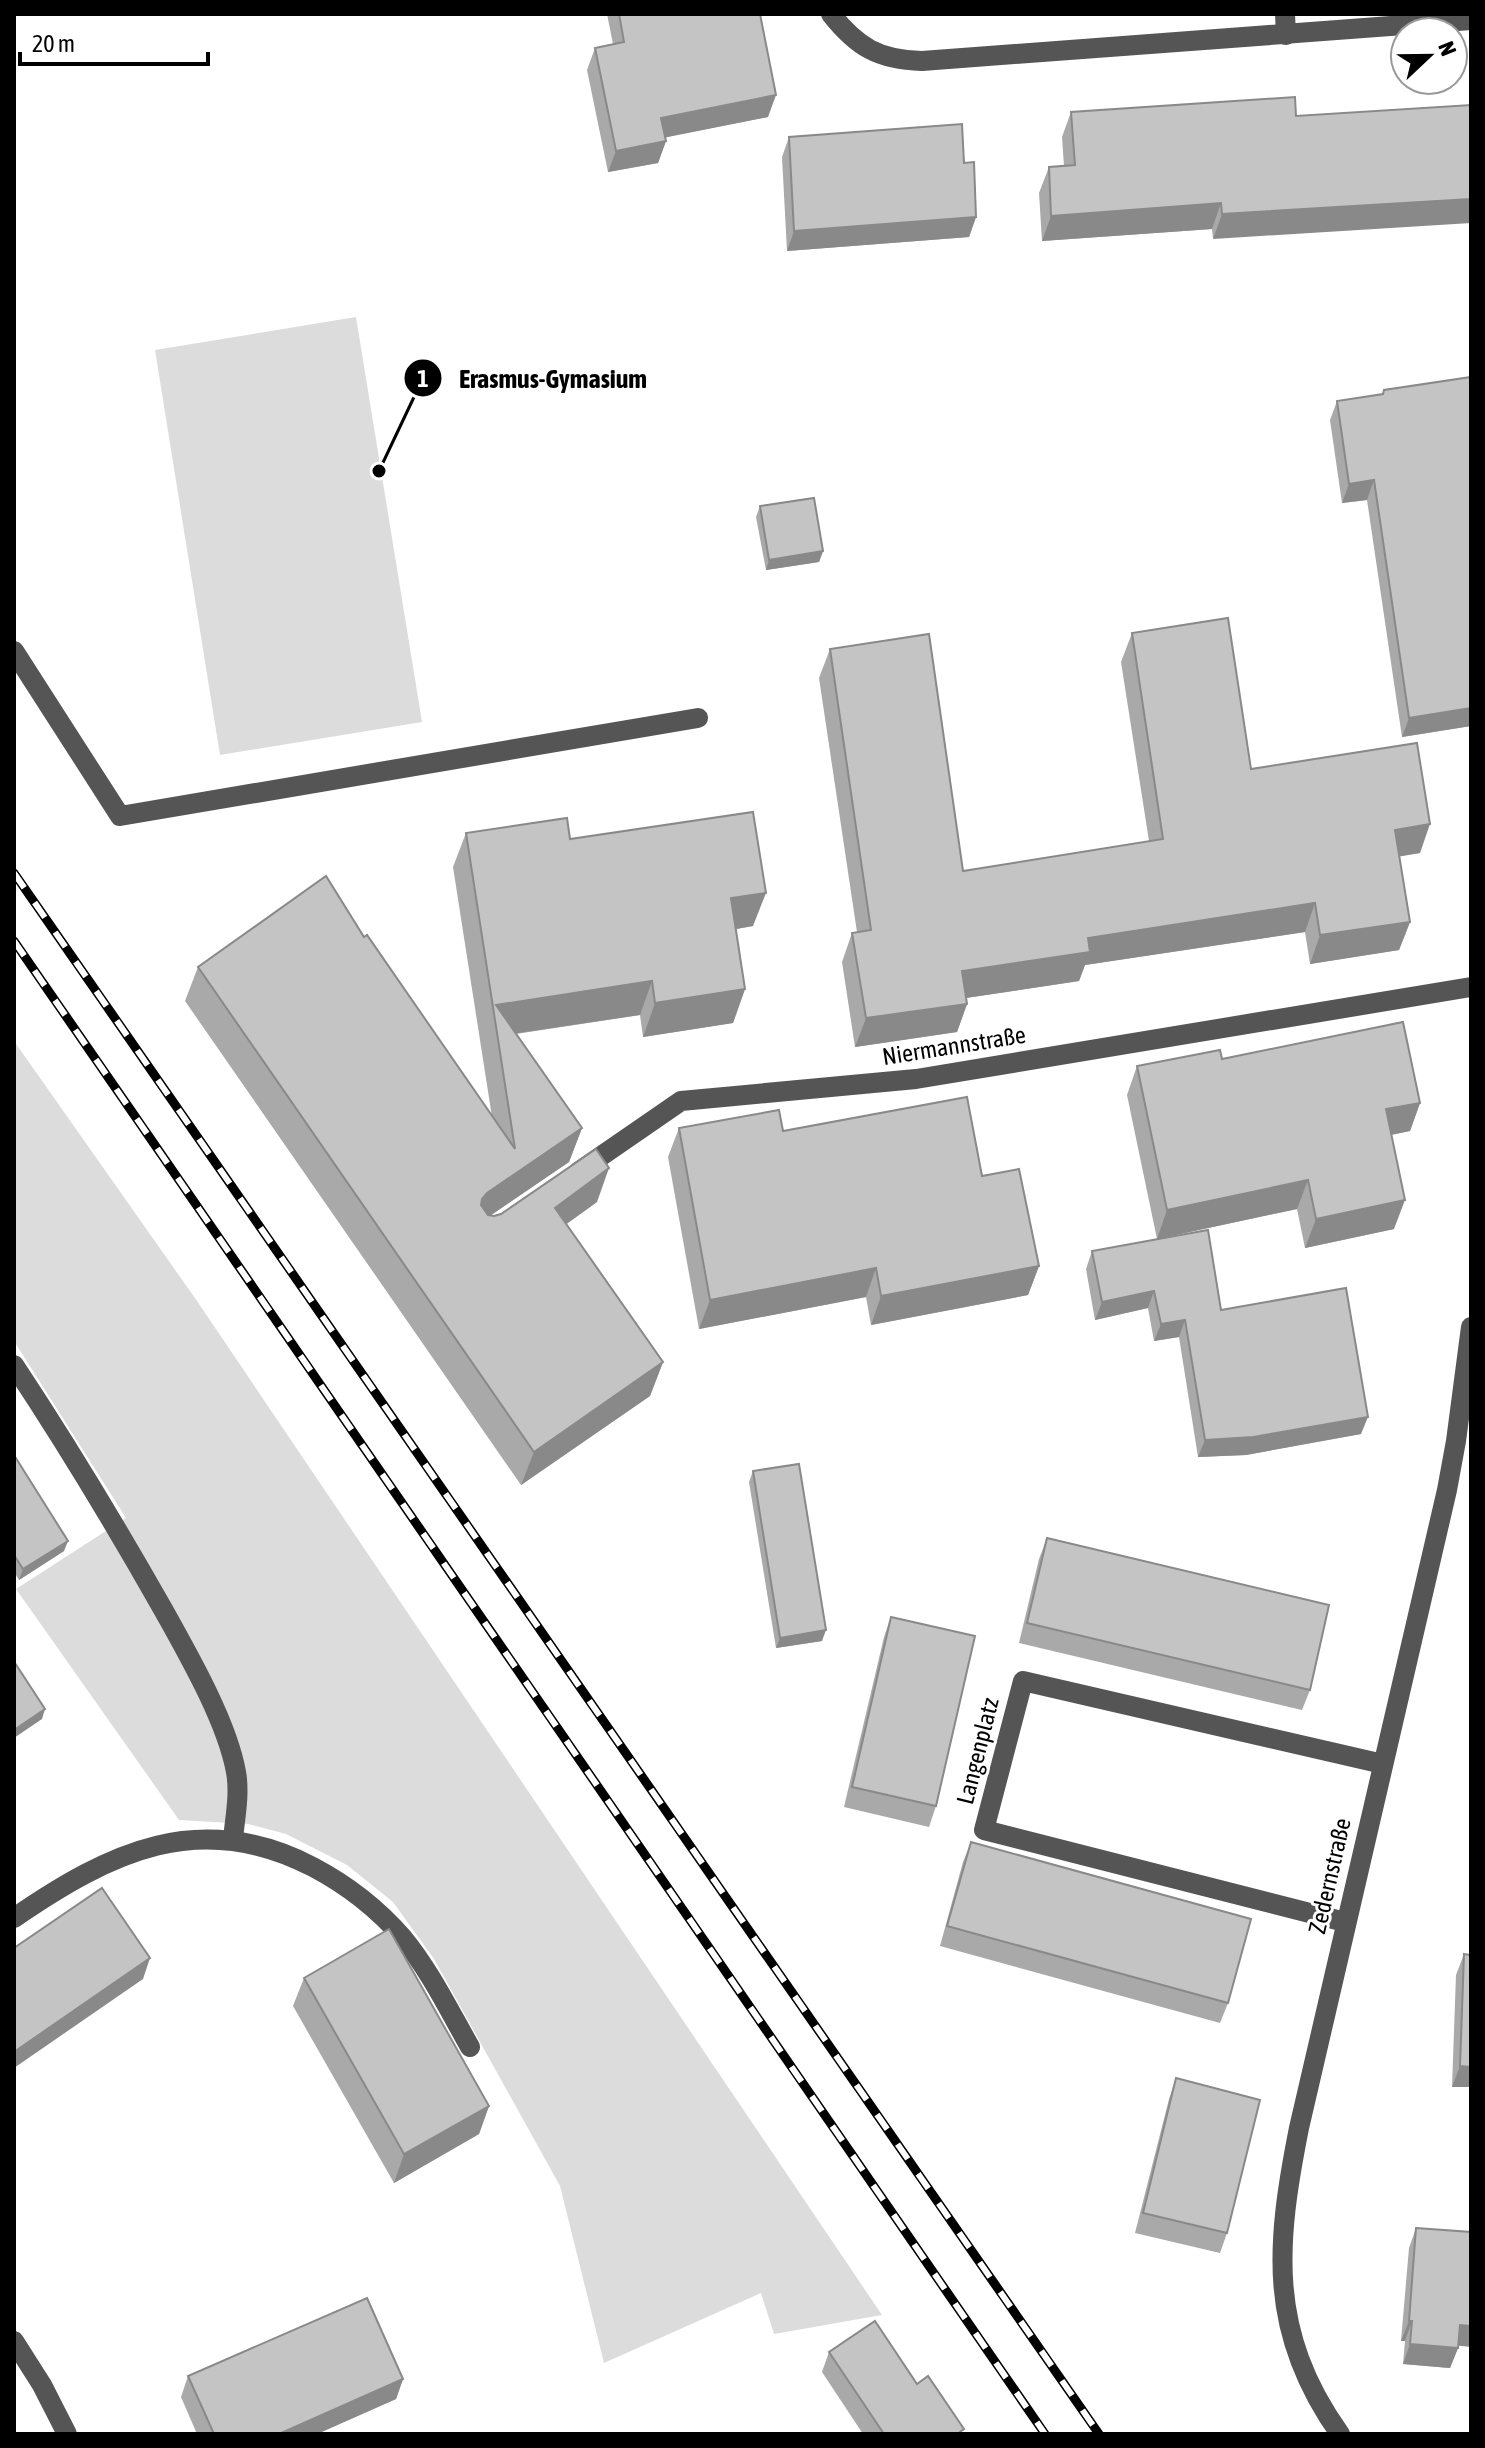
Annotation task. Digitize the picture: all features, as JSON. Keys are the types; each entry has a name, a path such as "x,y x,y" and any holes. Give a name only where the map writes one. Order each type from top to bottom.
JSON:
{"street":[{"path":"831,14 843,30 859,43 897,61 938,60 1286,24 1471,20"},
{"path":"14,651 120,816 698,718"},
{"name":"Niermannstraße","path":"565,1180 681,1101 916,1079 1471,987"},
{"name":"Zedernstraße","path":"1340,2434 1304,2373 1288,2327 1282,2256 1289,2183 1345,1922 1464,1441 1471,1327"},
{"path":"14,1365 123,1540 209,1699 236,1774 233,1839"},
{"name":"Langenplatz","path":"1345,1922 984,1830 1023,1681 1383,1764"},
{"path":"14,1918 85,1872 127,1854 200,1839 233,1839 258,1844 302,1862 344,1885 365,1901 403,1938 470,2047"},
{"path":"14,2341 42,2385 67,2434"}],"shaded area":[{"path":"356,317 422,722 220,755 155,350"},
{"path":"14,1041 197,1301 882,2315 774,2334 761,2293 604,2363 560,2186 434,1959 393,1902 347,1865 286,1834 248,1824 179,1820 16,1589 126,1518 14,1341"}],"building":[{"path":"619,14 760,14 776,95 661,118 666,141 616,151 595,48 624,42"},
{"path":"1295,97 1296,116 1471,105 1471,199 1222,214 1221,203 1051,216 1049,167 1075,165 1071,112"},
{"path":"962,124 964,163 974,162 976,217 794,231 789,137"},
{"path":"1471,377 1471,708 1409,718 1374,480 1349,484 1337,401 1383,394 1384,390"},
{"path":"814,498 823,551 769,560 760,506"},
{"path":"1228,618 1251,769 1417,743 1430,824 1395,830 1410,922 1320,935 1315,903 1088,938 1090,952 962,971 967,1004 866,1018 852,933 871,930 830,649 929,634 963,871 1163,839 1132,633"},
{"path":"753,812 766,893 731,898 745,989 655,1003 652,981 496,1005 582,1128 487,1193 481,1205 488,1215 501,1214 596,1149 609,1168 555,1208 663,1362 534,1452 198,967 326,876 364,937 367,935 515,1149 466,833 567,818 570,839"},
{"path":"1403,1022 1420,1103 1386,1109 1405,1200 1316,1219 1308,1180 1167,1210 1137,1066 1220,1050 1222,1059"},
{"path":"967,1097 982,1176 1019,1169 1039,1266 881,1296 876,1268 710,1300 679,1128 779,1110 783,1131"},
{"path":"1208,1230 1221,1310 1346,1288 1368,1417 1253,1437 1205,1440 1185,1320 1161,1324 1154,1291 1102,1302 1092,1251"},
{"path":"14,1455 68,1541 23,1569 14,1555"},
{"path":"799,1464 826,1630 780,1638 753,1471"},
{"path":"1047,1538 1329,1605 1310,1690 1027,1623"},
{"path":"891,1617 975,1636 936,1806 852,1787"},
{"path":"14,1664 45,1709 14,1730"},
{"path":"971,1842 1251,1919 1228,2003 947,1926"},
{"path":"102,1888 150,1958 14,2052 14,1948"},
{"path":"389,1929 489,2106 404,2154 304,1978"},
{"path":"1464,1954 1471,1955 1471,2067 1460,2066"},
{"path":"1176,2078 1260,2100 1227,2233 1143,2213"},
{"path":"1416,2228 1471,2232 1471,2326 1460,2325 1458,2348 1410,2344"},
{"path":"367,2298 403,2379 279,2434 214,2434 188,2376"},
{"path":"875,2321 917,2384 928,2376 964,2429 957,2434 884,2434 829,2352"}],"railway":[{"path":"14,873 1099,2434"},
{"path":"14,941 1045,2434"}],"place":[{"name":"Erasmus-Gymasium","path":"379,471"}]}
